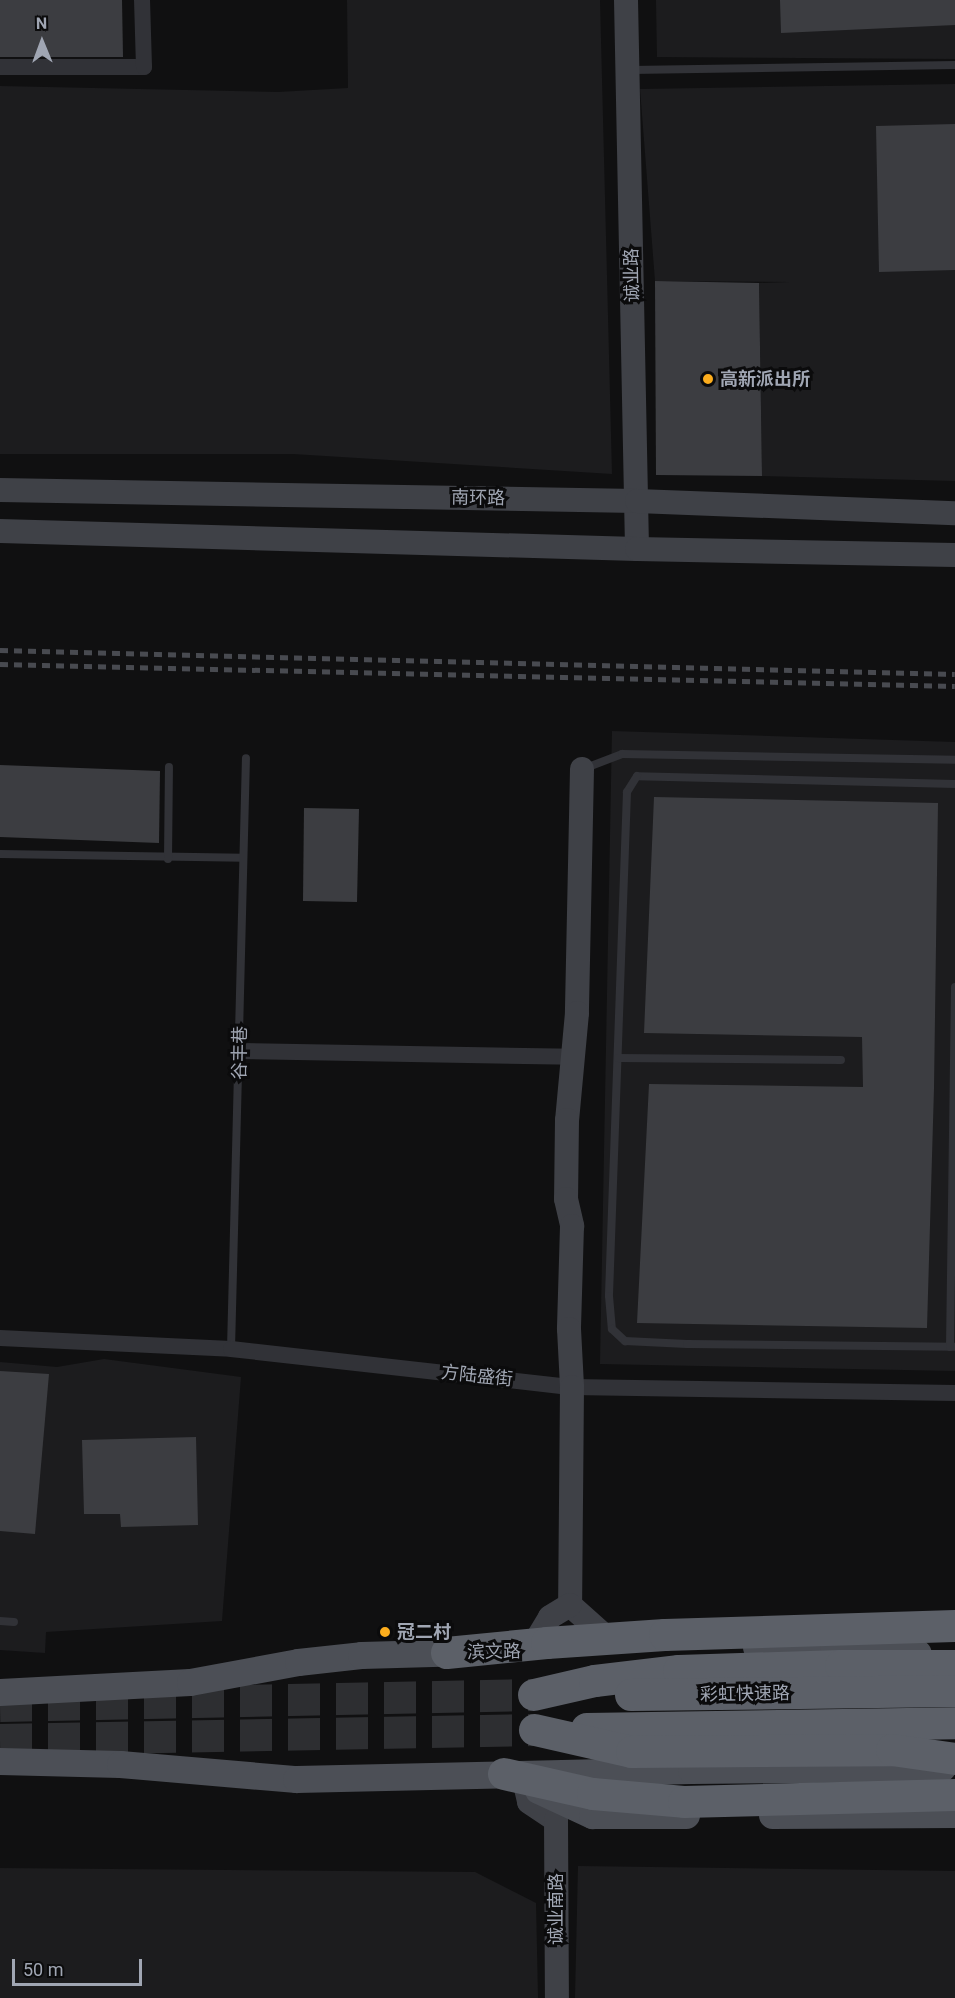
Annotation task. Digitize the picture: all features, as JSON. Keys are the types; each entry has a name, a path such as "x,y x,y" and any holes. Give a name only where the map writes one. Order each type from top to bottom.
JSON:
{"highway":[{"path":"447,1653 608,1639 872,1627 955,1626"},
{"name":"彩虹快速路","path":"955,1666 679,1671 595,1681 534,1695 955,1692"},
{"name":"彩虹快速路","path":"955,1723 535,1730 632,1752 892,1750 955,1759"},
{"path":"515,1779 593,1794 684,1802 955,1795"}],"main road":[{"name":"诚业路","path":"626,0 638,549"},
{"name":"南环路","path":"0,490 637,501 955,513"},
{"path":"0,531 638,549 955,555"},
{"path":"582,769 577,1013 567,1120 566,1199 572,1226 569,1329 572,1387 570,1605 608,1639"},
{"path":"534,1644 550,1617 570,1605"},
{"name":"滨文路","path":"0,1692 190,1682 298,1662 361,1655 834,1646 955,1657"},
{"path":"0,1761 130,1764 296,1779 515,1779 955,1767"},
{"path":"515,1779 592,1815 955,1814"},
{"path":"515,1779 529,1802 556,1820 583,1811"},
{"name":"诚业南路","path":"556,1820 557,1998"}],"street":[{"path":"0,67 144,67 142,0"},
{"path":"240,1051 573,1057"},
{"name":"方陆盛街","path":"0,1338 231,1349 572,1387 955,1393"}],"lane":[{"path":"627,70 955,65"},
{"path":"582,769 622,754 955,760"},
{"name":"谷丰巷","path":"231,1349 246,758"},
{"path":"168,859 169,767"},
{"path":"955,784 637,776 627,792 609,1296 612,1329 625,1341 952,1347 955,987"},
{"path":"0,854 168,859 243,858"},
{"path":"618,1058 841,1060"},
{"path":"0,1621 15,1622"}],"shaded area":[{"path":"347,0 600,0 612,474 293,454 0,454 0,86 278,92 348,88"},
{"path":"656,0 955,0 955,59 657,57"},
{"path":"955,84 955,481 762,476 759,283 790,282 655,281 640,89"},
{"path":"612,731 955,742 955,1371 600,1364"},
{"path":"104,1359 241,1377 222,1621 46,1632 45,1653 0,1650 0,1362 57,1367"},
{"path":"578,1866 955,1871 955,1998 575,1998"},
{"path":"0,1868 475,1872 536,1903 538,1998 0,1998"}],"building":[{"path":"0,0 122,0 123,57 0,57"},
{"path":"780,0 955,0 955,25 781,33"},
{"path":"955,124 955,270 879,272 876,126"},
{"name":"高新派出所","path":"655,281 759,283 762,476 656,475"},
{"path":"0,765 160,771 159,843 0,837"},
{"path":"654,797 938,803 934,1088 927,1328 637,1323 649,1084 863,1087 862,1037 644,1033"},
{"path":"304,808 359,809 357,902 303,901"},
{"path":"0,1371 49,1374 35,1534 0,1531"},
{"path":"196,1437 198,1525 121,1527 120,1514 84,1514 82,1440"}],"tunnel":[{"path":"0,1706 534,1695"},
{"path":"0,1740 535,1730"}],"railway":[{"path":"0,650 955,674"},
{"path":"0,664 955,686"}],"place":[{"name":"高新派出所","path":"708,379"},
{"name":"冠二村","path":"385,1632"}]}
